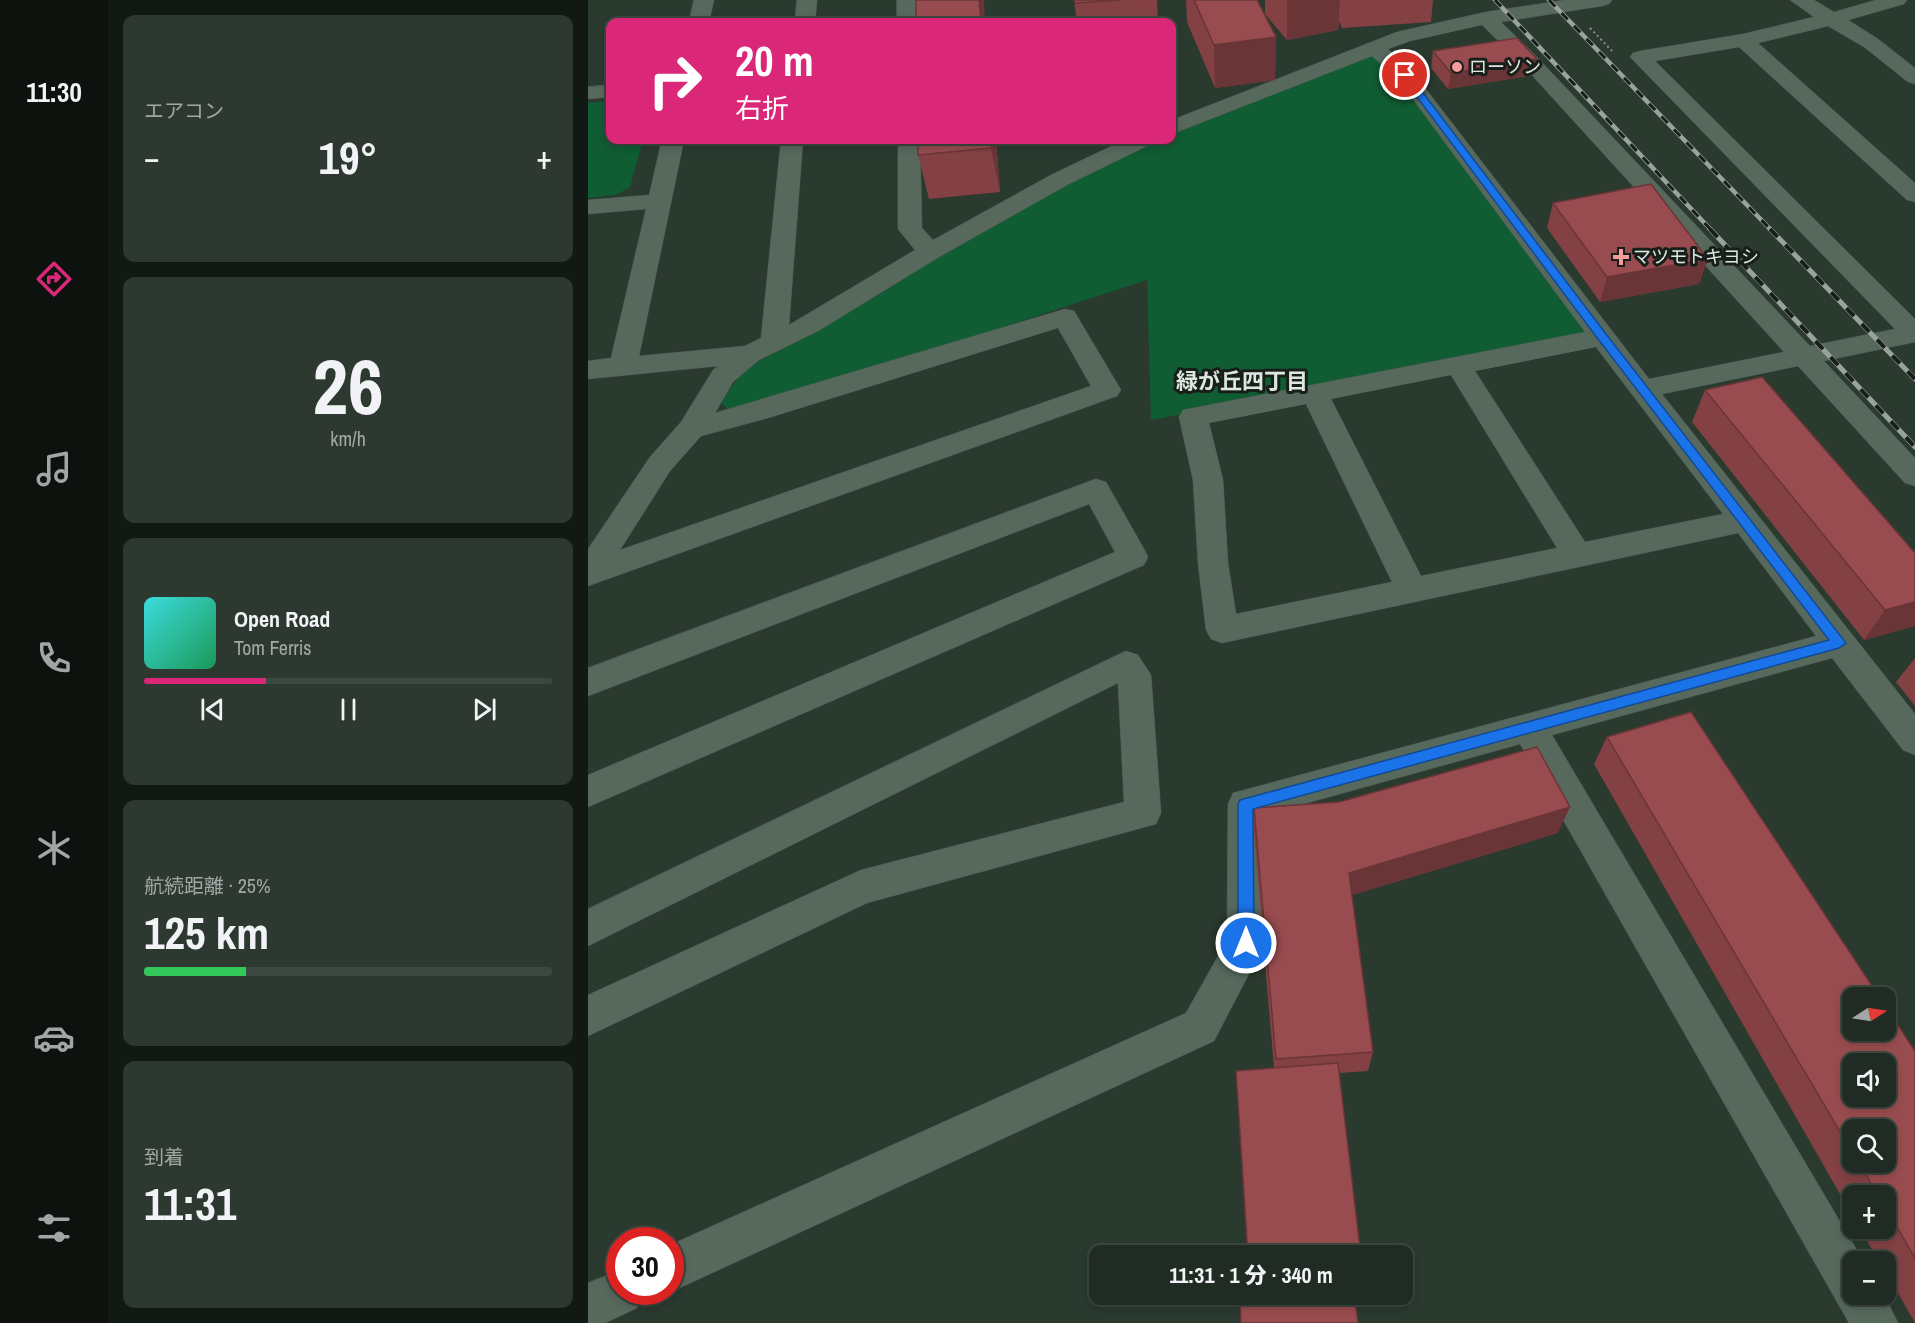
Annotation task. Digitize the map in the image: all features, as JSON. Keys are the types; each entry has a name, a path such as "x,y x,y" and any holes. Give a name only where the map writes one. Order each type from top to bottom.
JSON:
{"street":[{"path":"700,18 704,0"},
{"path":"805,18 807,0"},
{"path":"907,0 907,18"},
{"path":"1176,125 1404,36 1486,18 1602,0"},
{"path":"1800,0 1871,43 1915,78"},
{"path":"1897,0 1743,40 1640,57 1915,334"},
{"path":"1486,18 1527,58 1915,476"},
{"path":"1743,40 1915,195"},
{"path":"1374,47 1405,75 1602,337 1915,740"},
{"path":"588,93 606,91"},
{"path":"623,366 672,144"},
{"path":"762,349 791,144"},
{"path":"909,144 910,229 930,252"},
{"path":"588,574 660,464 691,429 723,376 762,349 930,252 1059,180 1133,144"},
{"path":"588,207 659,201"},
{"path":"588,574 1107,390 1065,317 758,411 691,429"},
{"path":"1643,389 1915,334"},
{"path":"1602,337 1193,417 1208,480 1213,563 1222,630 1744,521"},
{"path":"588,370 762,349"},
{"path":"1458,365 1578,556"},
{"path":"1314,393 1412,590"},
{"path":"588,682 1096,490 1133,556 588,791"},
{"path":"684,1263 1200,1027 1246,943 1246,804 1839,643"},
{"path":"588,928 1126,664 1134,675 1143,813 861,887 588,1016"},
{"path":"1529,728 1842,1268"},
{"path":"588,1307 606,1299"},
{"path":"1864,1305 1875,1323"}],"green space":[{"path":"1374,47 1602,337 1151,420 1147,280 877,368 729,411 721,402 740,375 809,325 1129,144 1176,144 1176,125"},
{"path":"606,101 606,144 642,144 630,187 616,195 588,198 588,103"}],"building":[{"path":"916,0 979,0 981,18 916,18"},
{"path":"1074,0 1121,0 1075,3"},
{"path":"1194,0 1257,0 1276,37 1214,45"},
{"path":"1517,38 1537,59 1451,73 1433,51"},
{"path":"918,144 991,144 991,148 918,155"},
{"path":"1651,184 1708,259 1607,277 1553,203"},
{"path":"1762,377 1915,553 1915,602 1885,610 1705,390"},
{"path":"1691,712 1873,987 1842,987 1842,1041 1896,1041 1896,1022 1915,1051 1915,1258 1896,1225 1896,1185 1872,1185 1865,1173 1896,1173 1896,1119 1842,1119 1842,1135 1607,737"},
{"path":"1537,747 1570,807 1349,873 1373,1052 1276,1059 1254,808 1339,802"},
{"path":"1338,1063 1360,1245 1247,1245 1236,1071"},
{"path":"1240,1305 1356,1305 1358,1323 1241,1323"}],"railway":[{"path":"1495,0 1712,231"},
{"path":"1549,0 1772,231"},
{"path":"1710,229 1915,447"},
{"path":"1770,229 1915,379"}],"place":[{"name":"ローソン","path":"1457,67"},
{"name":"マツモトキヨシ","path":"1621,257"}],"district":[{"name":"緑が丘四丁目","path":"1242,381"}],"route":[{"path":"1246,943 1246,804 1839,643 1602,337 1405,75"}]}
